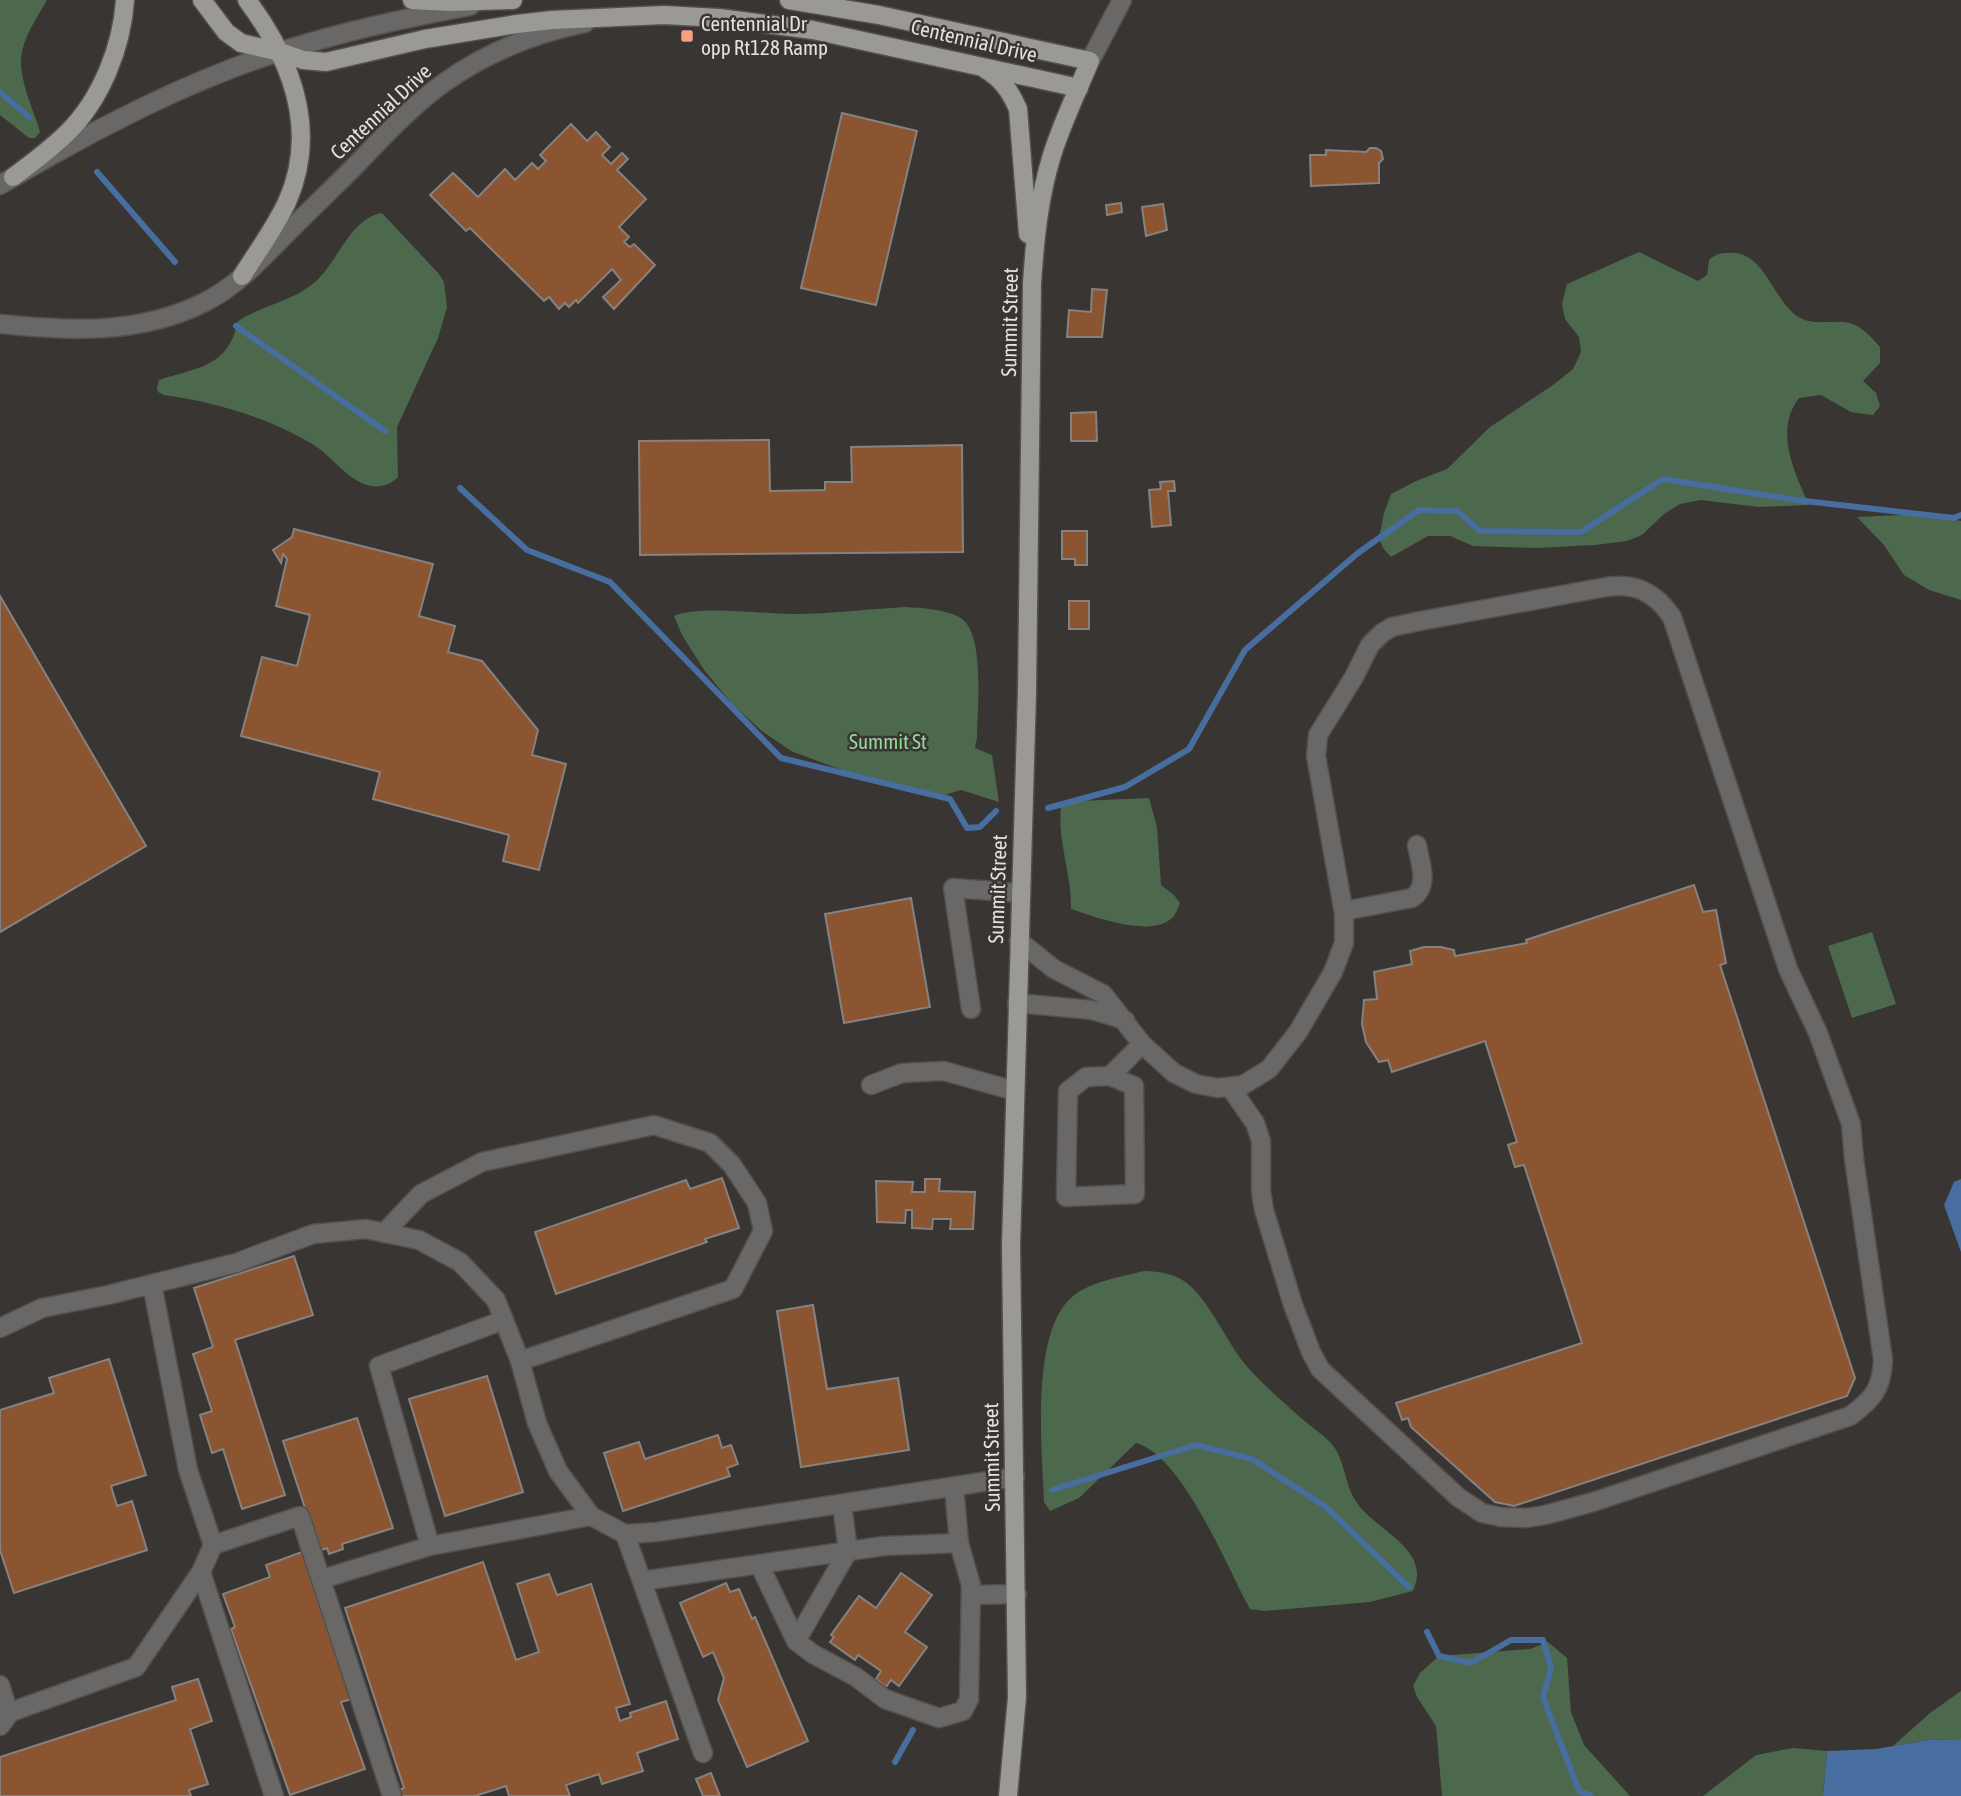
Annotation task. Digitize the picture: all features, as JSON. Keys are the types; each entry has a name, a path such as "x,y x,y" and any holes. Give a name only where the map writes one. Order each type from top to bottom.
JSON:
{"main road":[{"path":"7,181 69,132 98,91 115,48 125,0"},
{"path":"202,0 226,32 241,43 303,60 326,62 425,39 517,24 612,17"},
{"path":"242,276 287,202 299,154 299,111 292,81 281,52 247,0"},
{"path":"412,0 513,0"},
{"name":"Centennial Drive","path":"789,0 879,15 1090,61"},
{"name":"Centennial Drive","path":"612,17 664,15 766,23 853,38 1079,88"},
{"name":"Summit Street","path":"1008,1796 1017,1697 1011,1246 1027,692 1032,282 1042,190 1062,124 1090,61"},
{"path":"979,66 996,76 1011,91 1017,109 1032,282"}],"street":[{"name":"Summit Street","path":"1090,61 1122,0"},
{"path":"7,181 172,93 236,67 374,26 490,2"},
{"name":"Centennial Drive","path":"0,324 88,331 128,327 171,316 202,304 230,287 394,126 445,82 495,53 524,40 612,17"},
{"path":"1019,942 1054,969 1103,994 1142,1044 1174,1073 1195,1084 1218,1088 1243,1085 1269,1069 1298,1032 1333,972 1344,943 1344,911 1316,756 1318,735 1354,677 1370,645 1392,627 1420,621 1625,584 1646,591 1663,604 1672,617 1788,969 1818,1033 1851,1124 1883,1360 1882,1378 1870,1401 1850,1416 1593,1502 1526,1518 1482,1513 1458,1497 1321,1368 1311,1352 1293,1305 1264,1210 1261,1191 1261,1141 1255,1123 1230,1087"},
{"path":"1344,911 1416,895 1422,887 1423,879 1417,845"},
{"path":"971,1009 953,888 1021,893"},
{"path":"1017,1003 1092,1010 1125,1020"},
{"path":"1110,1076 1134,1086 1135,1194 1066,1197 1068,1091 1086,1077 1110,1076 1142,1044"},
{"path":"871,1085 902,1073 944,1071 1015,1091"},
{"path":"384,1233 421,1194 482,1162 653,1125 710,1143 732,1165 757,1203 763,1231 733,1289 520,1361"},
{"path":"0,1328 42,1308 236,1263 313,1234 366,1229 419,1240 460,1262 496,1300 520,1361 537,1423 558,1471 591,1516 625,1534 657,1532 842,1505 1015,1477"},
{"path":"0,1685 4,1719 136,1667 201,1572 213,1545 188,1470 152,1284"},
{"path":"430,1546 379,1366 504,1320"},
{"path":"760,1564 796,1641 813,1654 856,1677 886,1699 939,1718 962,1711 969,1699 971,1585 959,1543 954,1487"},
{"path":"796,1641 848,1551 842,1505"},
{"path":"213,1545 300,1516 392,1796"},
{"path":"322,1579 430,1546 591,1516"},
{"path":"625,1534 704,1753"},
{"path":"642,1581 884,1546 959,1543"},
{"path":"201,1572 274,1796"},
{"path":"971,1595 1017,1594"}],"green space":[{"path":"0,0 47,0 30,30 21,62 23,80 40,132 35,138 29,138 0,115"},
{"path":"382,213 439,274 444,282 447,307 438,338 397,427 398,477 387,484 369,486 350,476 319,449 278,426 222,407 158,392 159,380 198,368 219,357 233,337 237,322 306,289 315,282 361,223"},
{"path":"1639,252 1698,281 1707,275 1709,260 1713,256 1722,253 1740,254 1759,267 1788,308 1797,316 1816,322 1850,323 1863,330 1880,347 1880,363 1863,381 1876,393 1880,406 1873,415 1851,412 1821,395 1799,398 1792,411 1787,437 1789,451 1809,505 1758,507 1701,500 1680,504 1664,514 1642,535 1627,541 1536,548 1473,546 1450,536 1428,536 1391,557 1379,538 1391,494 1447,469 1490,427 1573,369 1581,352 1579,337 1565,319 1562,304 1567,284"},
{"path":"1922,514 1961,521 1961,600 1929,590 1904,575 1884,545 1857,517"},
{"name":"Summit St","path":"905,607 946,612 959,617 968,625 977,654 975,748 992,755 999,802 961,790 935,798 885,786 791,751 762,731 733,705 704,670 682,635 674,616 698,611 806,614"},
{"path":"1149,798 1157,827 1161,885 1180,903 1175,915 1163,924 1137,926 1108,921 1071,909 1061,832 1061,806 1079,801"},
{"path":"1872,932 1896,1004 1852,1018 1828,946"},
{"path":"1144,1271 1178,1278 1196,1291 1250,1370 1330,1442 1339,1455 1355,1500 1363,1511 1408,1551 1415,1563 1417,1576 1413,1591 1370,1602 1265,1611 1250,1609 1187,1490 1153,1452 1136,1443 1079,1498 1050,1511 1044,1502 1042,1393 1044,1363 1059,1313 1073,1296 1081,1291 1098,1283"},
{"path":"1548,1642 1567,1658 1571,1712 1584,1745 1630,1796 1442,1796 1436,1726 1413,1686 1420,1673 1439,1656 1530,1649"},
{"path":"1961,1691 1961,1739 1928,1740 1893,1746 1930,1713"},
{"path":"1793,1748 1827,1751 1823,1796 1703,1796 1756,1755"}],"water":[{"path":"1961,1179 1961,1252 1944,1205 1954,1182"},
{"path":"1961,1739 1961,1796 1823,1796 1827,1751 1876,1749 1928,1740"}],"building":[{"path":"842,113 917,131 876,305 801,288"},
{"path":"571,124 587,141 596,132 610,147 602,155 611,164 622,153 628,159 617,170 646,199 619,227 629,237 624,242 630,247 634,244 655,265 614,309 603,297 621,280 612,269 578,303 576,300 569,307 565,303 559,309 549,297 544,301 470,228 466,231 430,195 453,173 478,197 505,169 515,180 532,163 538,169 546,161 540,155"},
{"path":"1370,148 1381,151 1383,159 1379,163 1379,183 1311,186 1310,155 1326,155 1326,150 1366,152"},
{"path":"1121,203 1122,212 1107,215 1106,205"},
{"path":"1163,204 1167,230 1146,236 1142,207"},
{"path":"1092,289 1107,290 1102,337 1067,337 1069,310 1091,312"},
{"path":"1096,412 1097,441 1071,441 1071,413"},
{"path":"769,440 770,491 825,490 825,482 852,482 851,447 962,445 963,552 640,555 639,441"},
{"path":"1174,481 1175,491 1168,491 1171,525 1152,527 1149,490 1161,489 1160,482"},
{"path":"294,529 433,564 419,616 455,626 448,652 482,661 538,730 532,755 566,764 539,870 503,861 509,835 373,799 380,772 241,736 262,657 297,666 310,615 276,606 287,559 283,554 281,563 273,550 292,537"},
{"path":"1062,531 1087,531 1087,565 1075,565 1075,559 1062,559"},
{"path":"0,596 146,846 0,932"},
{"path":"1069,601 1089,601 1089,629 1069,629"},
{"path":"1694,885 1703,912 1716,910 1726,963 1720,965 1855,1378 1847,1396 1514,1506 1495,1502 1411,1427 1408,1418 1402,1420 1396,1403 1582,1343 1524,1165 1515,1167 1508,1145 1517,1142 1485,1041 1392,1072 1388,1060 1379,1062 1366,1042 1362,1024 1364,1000 1377,999 1374,972 1412,964 1410,951 1424,947 1441,947 1454,950 1455,956 1527,943 1526,940"},
{"path":"911,898 930,1007 844,1023 825,914"},
{"path":"722,1178 739,1228 705,1239 707,1242 556,1294 535,1232 686,1180 690,1189"},
{"path":"925,1179 940,1179 939,1191 975,1192 973,1229 950,1229 951,1219 933,1219 932,1229 912,1228 912,1210 906,1210 905,1223 877,1222 876,1181 913,1182 912,1192 925,1192"},
{"path":"294,1256 313,1315 235,1340 285,1495 242,1509 223,1449 212,1453 200,1415 212,1411 193,1354 213,1347 194,1288"},
{"path":"813,1305 827,1389 898,1378 909,1450 801,1467 777,1311"},
{"path":"109,1359 146,1475 111,1486 117,1506 132,1501 147,1550 14,1593 0,1550 0,1410 54,1393 49,1378"},
{"path":"487,1376 523,1492 445,1516 409,1399"},
{"path":"357,1418 393,1528 342,1544 343,1549 329,1554 327,1548 319,1551 283,1441"},
{"path":"718,1435 722,1448 731,1445 738,1464 727,1468 730,1476 623,1511 604,1453 639,1442 645,1459"},
{"path":"302,1552 355,1698 341,1702 365,1769 290,1795 231,1629 235,1627 223,1594 270,1577 266,1565"},
{"path":"483,1562 516,1660 539,1652 517,1584 549,1574 557,1595 591,1584 630,1704 616,1708 620,1721 631,1717 630,1713 666,1701 678,1739 637,1753 643,1771 602,1784 599,1774 566,1785 570,1796 509,1796 506,1786 475,1796 399,1796 397,1791 404,1788 345,1608"},
{"path":"901,1573 932,1595 905,1632 927,1647 899,1686 891,1680 886,1687 876,1679 881,1671 858,1655 855,1660 830,1642 834,1637 831,1635 859,1596 876,1608"},
{"path":"726,1583 730,1592 739,1589 752,1619 755,1617 808,1741 747,1767 718,1700 724,1678 713,1652 703,1657 680,1603"},
{"path":"198,1679 212,1721 190,1729 208,1784 189,1790 191,1796 0,1796 0,1757 176,1700 172,1687"},
{"path":"711,1773 720,1796 703,1796 696,1779"}],"waterway":[{"path":"0,92 29,117"},
{"path":"97,172 175,262"},
{"path":"236,326 385,431"},
{"path":"1048,808 1125,787 1189,749 1245,650 1358,553 1419,510 1457,511 1480,531 1581,532 1663,479 1796,500 1954,518 1961,515"},
{"path":"460,488 527,550 610,582 781,758 950,799 967,828 980,827 996,811"},
{"path":"1052,1490 1196,1445 1252,1459 1326,1507 1409,1587"},
{"path":"1427,1632 1439,1656 1471,1663 1511,1640 1543,1640 1551,1668 1543,1697 1579,1791 1591,1796"},
{"path":"895,1762 913,1730"}],"place":[{"name":"Centennial Dr opp Rt128 Ramp","path":"687,36"}]}
